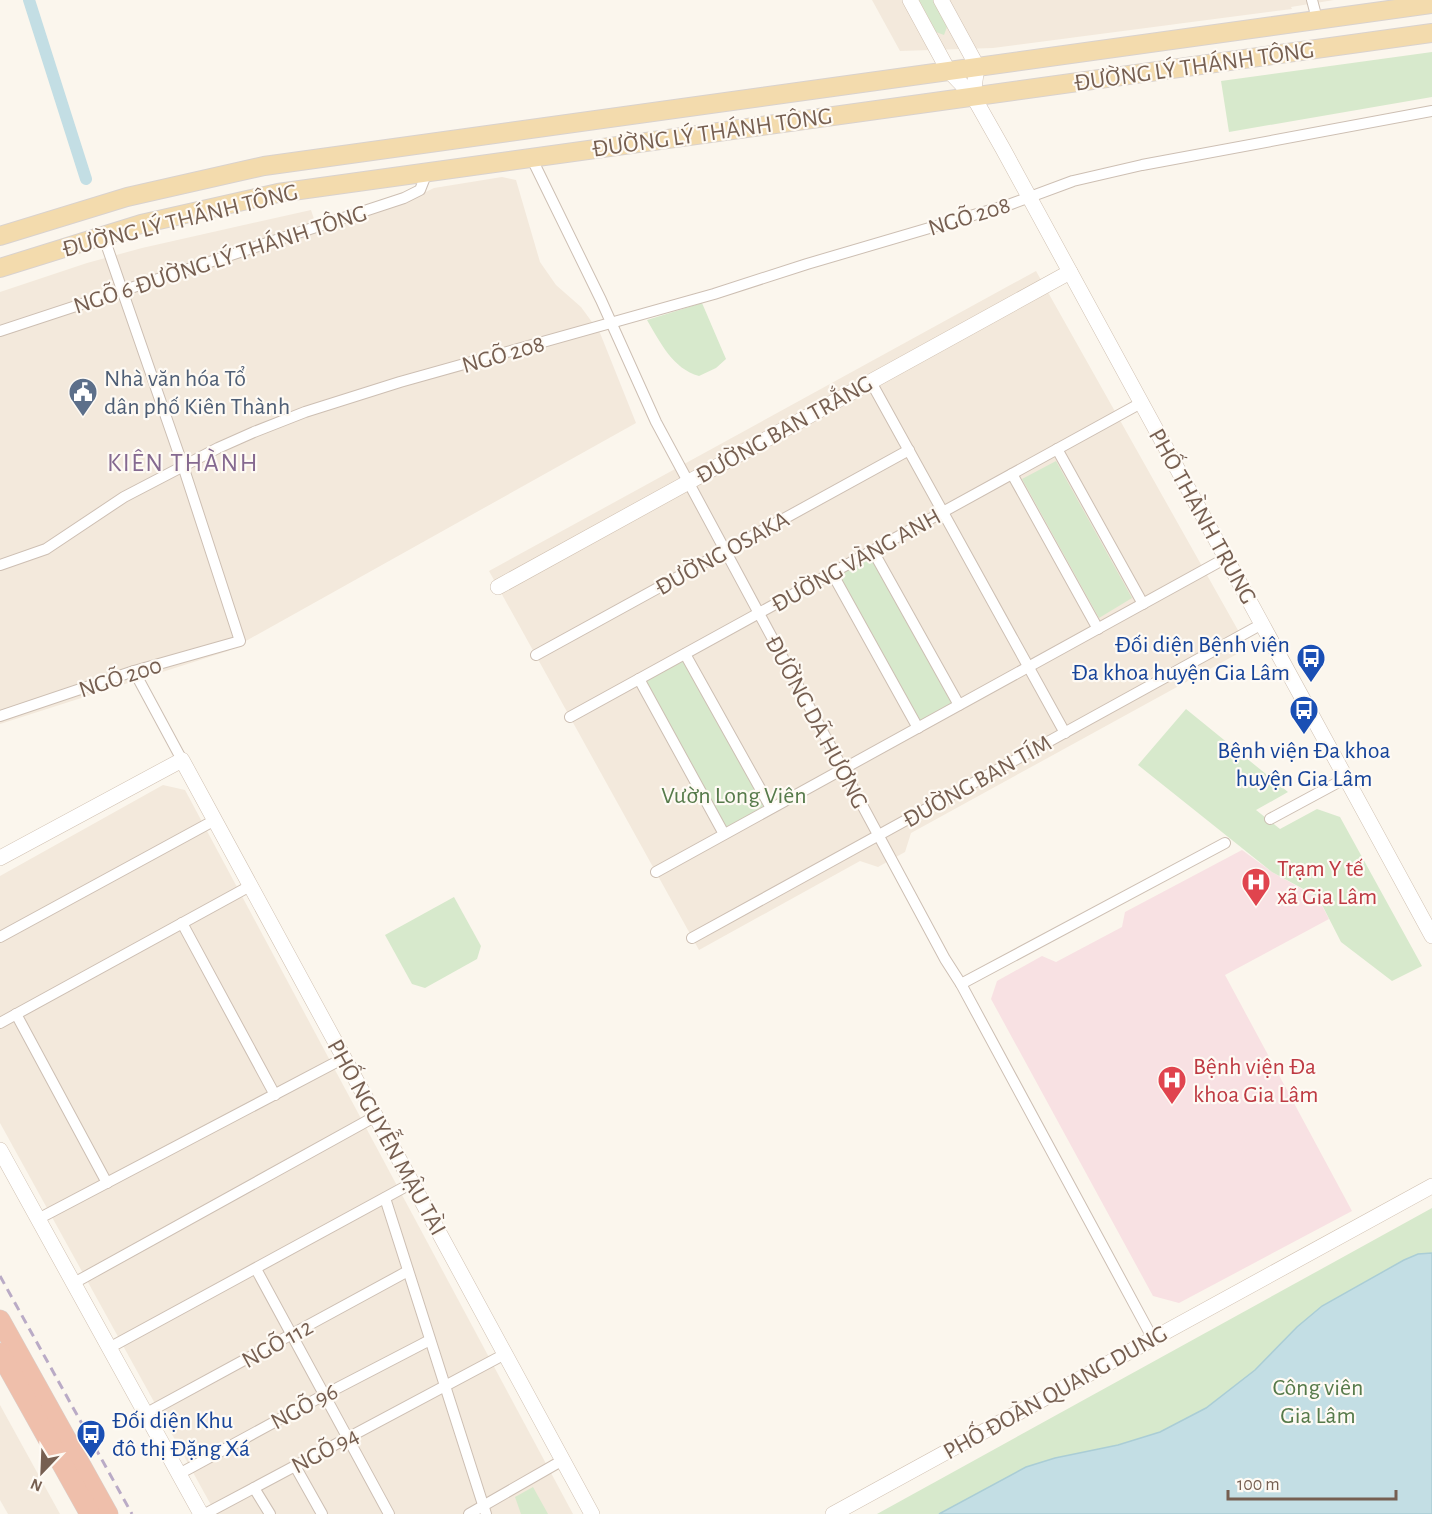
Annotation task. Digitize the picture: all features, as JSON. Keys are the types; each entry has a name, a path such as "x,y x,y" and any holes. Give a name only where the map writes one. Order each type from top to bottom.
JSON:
{"highway":[{"path":"0,1320 108,1514"},
{"path":"0,1353 90,1514"}],"main road":[{"name":"ĐƯỜNG LÝ THÁNH TÔNG","path":"0,236 147,192 237,171 315,158 1432,4"},
{"name":"ĐƯỜNG LÝ THÁNH TÔNG","path":"0,268 103,235 225,204 322,186 1432,33"},
{"path":"315,158 322,186"}],"street":[{"name":"PHỐ THÀNH TRUNG","path":"910,0 948,70 973,96 1432,936"},
{"path":"941,0 977,66 973,96"},
{"path":"1312,0 1317,19"},
{"name":"NGÕ 208","path":"0,565 46,549 124,497 254,432 305,412 392,384 714,294 1029,197 1073,181 1133,166 1432,111"},
{"name":"ĐƯỜNG DÃ HƯƠNG","path":"531,157 612,323 656,422 878,836 961,984 1153,1339"},
{"name":"NGÕ 6 ĐƯỜNG LÝ THÁNH TÔNG","path":"0,331 404,198 420,190 427,172"},
{"path":"103,235 183,466"},
{"name":"ĐƯỜNG BAN TRẮNG","path":"498,587 1070,272"},
{"path":"871,382 1065,733"},
{"name":"ĐƯỜNG VÀNG ANH","path":"570,717 1141,403"},
{"path":"1057,449 1143,604"},
{"name":"ĐƯỜNG OSAKA","path":"536,656 909,450"},
{"name":"NGÕ 200","path":"0,716 134,671 240,641 183,466"},
{"path":"1012,474 1098,629"},
{"path":"873,550 959,705"},
{"path":"656,872 1226,558"},
{"path":"832,573 918,728"},
{"name":"ĐƯỜNG BAN TÍM","path":"692,938 1262,624"},
{"path":"685,654 771,808"},
{"path":"0,858 182,760 134,671"},
{"path":"639,680 724,834"},
{"name":"PHỐ NGUYỄN MẬU TÀI","path":"182,760 592,1514"},
{"path":"1270,819 1346,778"},
{"path":"0,937 215,820"},
{"path":"961,984 1225,843"},
{"path":"0,1023 250,886"},
{"path":"182,923 274,1095"},
{"path":"16,1014 107,1183"},
{"path":"38,1219 344,1058"},
{"path":"74,1283 376,1116"},
{"path":"0,1150 203,1514"},
{"path":"109,1348 412,1183"},
{"name":"PHỐ ĐOÀN QUANG DUNG","path":"833,1514 1432,1186"},
{"path":"385,1198 485,1510"},
{"path":"256,1269 389,1514"},
{"name":"NGÕ 112","path":"146,1414 408,1271"},
{"name":"NGÕ 96","path":"179,1474 430,1340"},
{"name":"NGÕ 94","path":"203,1514 505,1354"},
{"path":"469,1514 485,1510 563,1461"},
{"path":"295,1466 322,1514"},
{"path":"255,1488 270,1514"}],"shaded area":[{"path":"872,0 1334,0 1291,7 1292,9 993,48 900,51"},
{"path":"502,177 516,180 540,262 556,285 581,307 600,333 636,423 228,651 0,724 0,292 87,263 142,248 311,210 318,231 409,200 434,188"},
{"path":"1036,271 1248,648 911,833 905,852 878,867 860,861 699,950 489,571"},
{"path":"163,785 185,790 573,1514 216,1514 0,1123 0,876"},
{"name":"Bệnh viện Đa khoa Gia Lâm","path":"1242,850 1272,872 1318,898 1329,919 1225,975 1352,1211 1179,1303 1153,1296 991,999 997,981 1042,956 1056,962 1122,927 1125,912"},
{"path":"0,1405 60,1514 8,1514 0,1500"}],"green space":[{"path":"919,0 933,0 947,27 944,35 936,32"},
{"path":"1432,52 1432,97 1229,132 1221,81"},
{"path":"702,303 726,359 716,368 699,376 682,367 668,354 647,320"},
{"path":"1056,461 1132,598 1099,618 1022,479"},
{"path":"873,551 959,705 918,728 832,573"},
{"name":"Vườn Long Viên","path":"686,654 771,808 724,834 639,679"},
{"path":"1186,709 1288,792 1256,810 1280,829 1317,809 1340,817 1422,966 1392,981 1341,942 1318,897 1272,872 1138,765"},
{"path":"454,897 481,946 477,959 425,988 412,984 385,935"},
{"name":"Công viên Gia Lâm","path":"1432,1208 1432,1514 877,1514"},
{"path":"533,1487 548,1514 521,1514 515,1497"}],"water":[{"name":"Công viên Gia Lâm","path":"1432,1253 1432,1514 939,1514 1026,1467 1055,1458 1118,1445 1160,1432 1206,1408 1255,1370 1297,1327 1322,1306 1404,1260 1418,1254"}],"waterway":[{"path":"29,0 86,179"}],"railway":[{"path":"0,1276 132,1514"}],"place":[{"name":"Nhà văn hóa Tổ dân phố Kiên Thành","path":"83,418"},
{"name":"Đối diện Bệnh viện Đa khoa huyện Gia Lâm","path":"1311,684"},
{"name":"Bệnh viện Đa khoa huyện Gia Lâm","path":"1304,736"},
{"name":"Trạm Y tế xã Gia Lâm","path":"1256,908"},
{"name":"Bệnh viện Đa khoa Gia Lâm","path":"1172,1106"},
{"name":"Đối diện Khu đô thị Đặng Xá","path":"91,1460"}],"district":[{"name":"KIÊN THÀNH","path":"183,462"}]}
